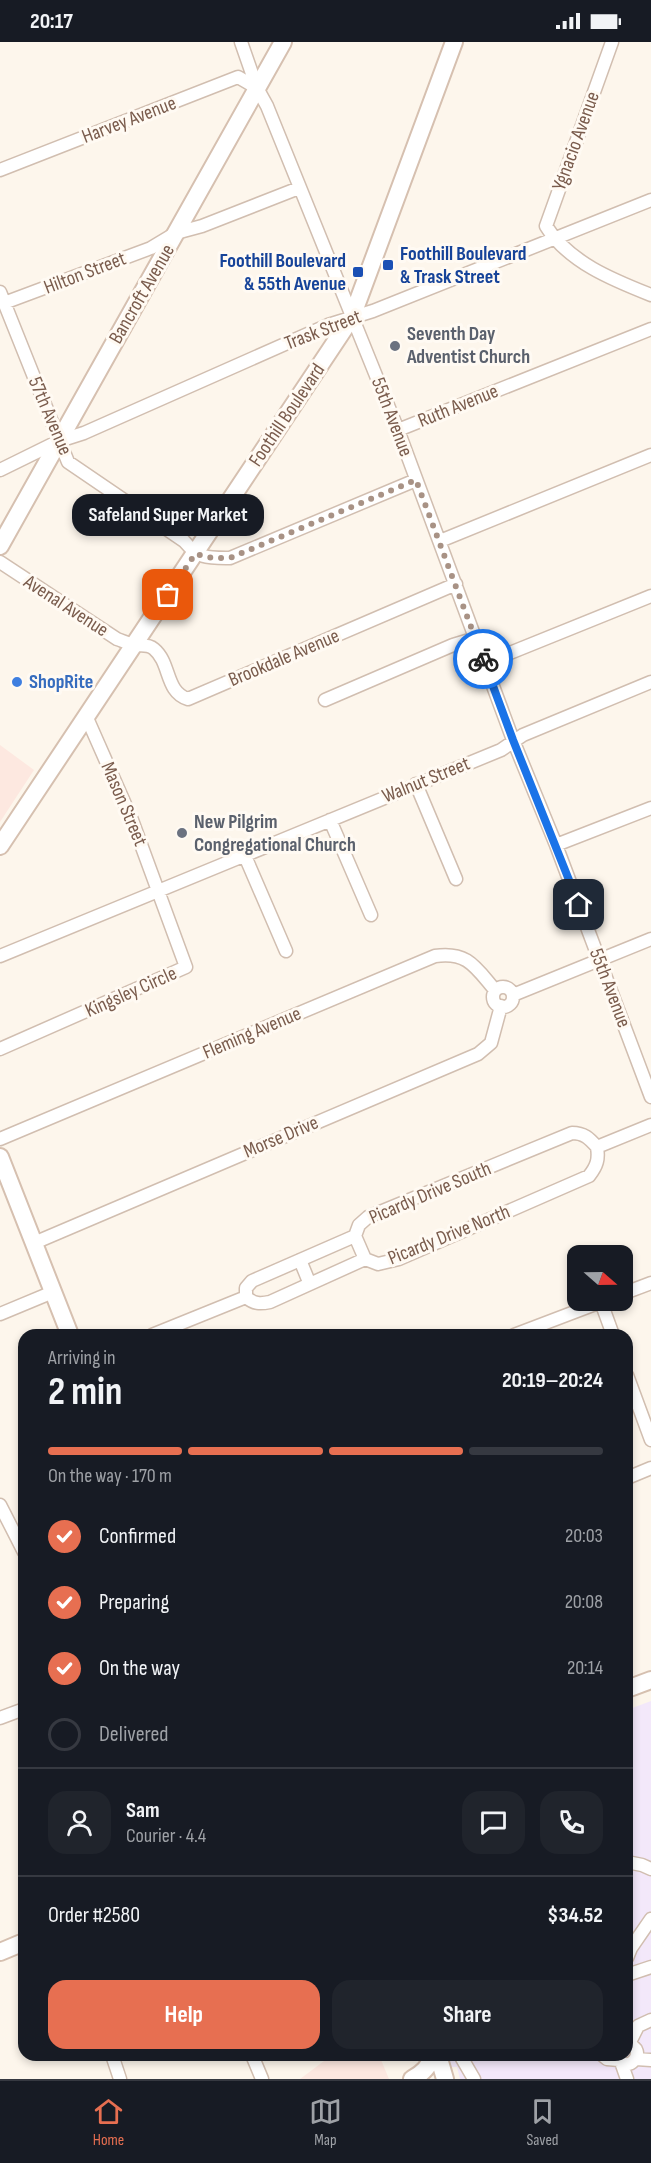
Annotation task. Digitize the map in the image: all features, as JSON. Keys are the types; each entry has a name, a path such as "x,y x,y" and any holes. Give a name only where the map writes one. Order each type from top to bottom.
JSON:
{"main road":[{"name":"Bancroft Avenue","path":"0,546 283,42"},
{"name":"Foothill Boulevard","path":"0,846 352,317 454,42"},
{"path":"0,1157 68,1329"},
{"path":"633,1687 651,1680"},
{"path":"0,1952 18,1944"},
{"path":"421,2061 422,2078"},
{"path":"422,2078 430,2061"},
{"path":"440,2061 445,2079"}],"street":[{"name":"55th Avenue","path":"241,42 257,88 267,106 398,430 513,740 556,845 651,1097"},
{"name":"Ygnacio Avenue","path":"554,239 546,226 612,42"},
{"name":"Harvey Avenue","path":"0,170 238,77 257,88"},
{"name":"Hilton Street","path":"2,298 151,248 176,233 202,226 299,188"},
{"name":"Trask Street","path":"0,470 59,441 84,433 328,325 373,311 651,200"},
{"path":"554,239 610,278 651,295"},
{"name":"57th Avenue","path":"2,298 68,462 184,541 195,554"},
{"name":"Ruth Avenue","path":"398,430 651,328"},
{"path":"440,541 651,455"},
{"path":"195,554 212,558 230,558 416,480"},
{"name":"Avenal Avenue","path":"0,562 117,639 135,645"},
{"name":"Brookdale Avenue","path":"135,645 148,646 161,656 174,691 179,697 188,699 456,584"},
{"path":"485,663 651,596"},
{"path":"325,700 453,645 476,638"},
{"name":"Walnut Street","path":"0,956 501,750 523,735 651,682"},
{"name":"Mason Street","path":"87,718 132,820 159,890"},
{"path":"416,784 456,879"},
{"path":"556,845 651,808"},
{"path":"330,820 371,915"},
{"path":"245,856 286,951"},
{"name":"Kingsley Circle","path":"0,1049 186,967 159,890"},
{"path":"513,995 511,990 504,987 495,990 494,1000 501,1006 509,1005 513,995 651,939"},
{"name":"Fleming Avenue","path":"0,1139 435,956 454,955 471,962 495,990"},
{"name":"Morse Drive","path":"34,1243 478,1054 491,1043 501,1006"},
{"path":"597,1147 651,1125"},
{"name":"Picardy Drive South","path":"246,1297 246,1288 252,1281 355,1236 359,1225 368,1217 572,1133 580,1133 589,1137 597,1147"},
{"name":"Picardy Drive North","path":"246,1297 260,1304 270,1302 309,1282 365,1259 378,1264 399,1259 589,1176 599,1158 597,1147"},
{"path":"355,1236 365,1259"},
{"path":"300,1260 309,1282"},
{"path":"633,1290 651,1283"},
{"path":"0,1314 53,1292"},
{"path":"167,1329 246,1297"},
{"path":"530,1329 577,1311"},
{"path":"606,1311 610,1329"},
{"path":"633,1391 651,1440"},
{"path":"633,1476 651,1468"},
{"path":"0,1505 18,1540"},
{"path":"0,1718 18,1711"},
{"path":"633,1864 651,1869"},
{"path":"633,1945 651,1919"},
{"path":"633,1973 651,1967"},
{"path":"633,2035 638,2026 651,2020"},
{"path":"633,2048 636,2050 636,2059"},
{"path":"623,2061 629,2064 636,2059 651,2060"},
{"path":"114,2061 120,2079"},
{"path":"254,2061 262,2079"},
{"path":"464,2061 474,2079"},
{"path":"620,2061 627,2079"}],"shaded area":[{"path":"0,745 34,770 0,822"},
{"path":"651,1701 651,2079 460,2079 457,2067 451,2067 450,2061 633,2061 633,1708"},
{"path":"324,2061 382,2061 389,2079 300,2079"}],"way so far":[{"path":"168,595 195,554 212,558 230,558 416,480 483,659"}],"place":[{"name":"Foothill Boulevard & Trask Street","path":"388,265"},
{"name":"Foothill Boulevard & 55th Avenue","path":"358,272"},
{"name":"Seventh Day Adventist Church","path":"395,346"},
{"name":"Safeland Super Market","path":"168,595"},
{"name":"ShopRite","path":"17,682"},
{"name":"New Pilgrim Congregational Church","path":"182,833"}],"route":[{"path":"483,659 579,905"}]}
